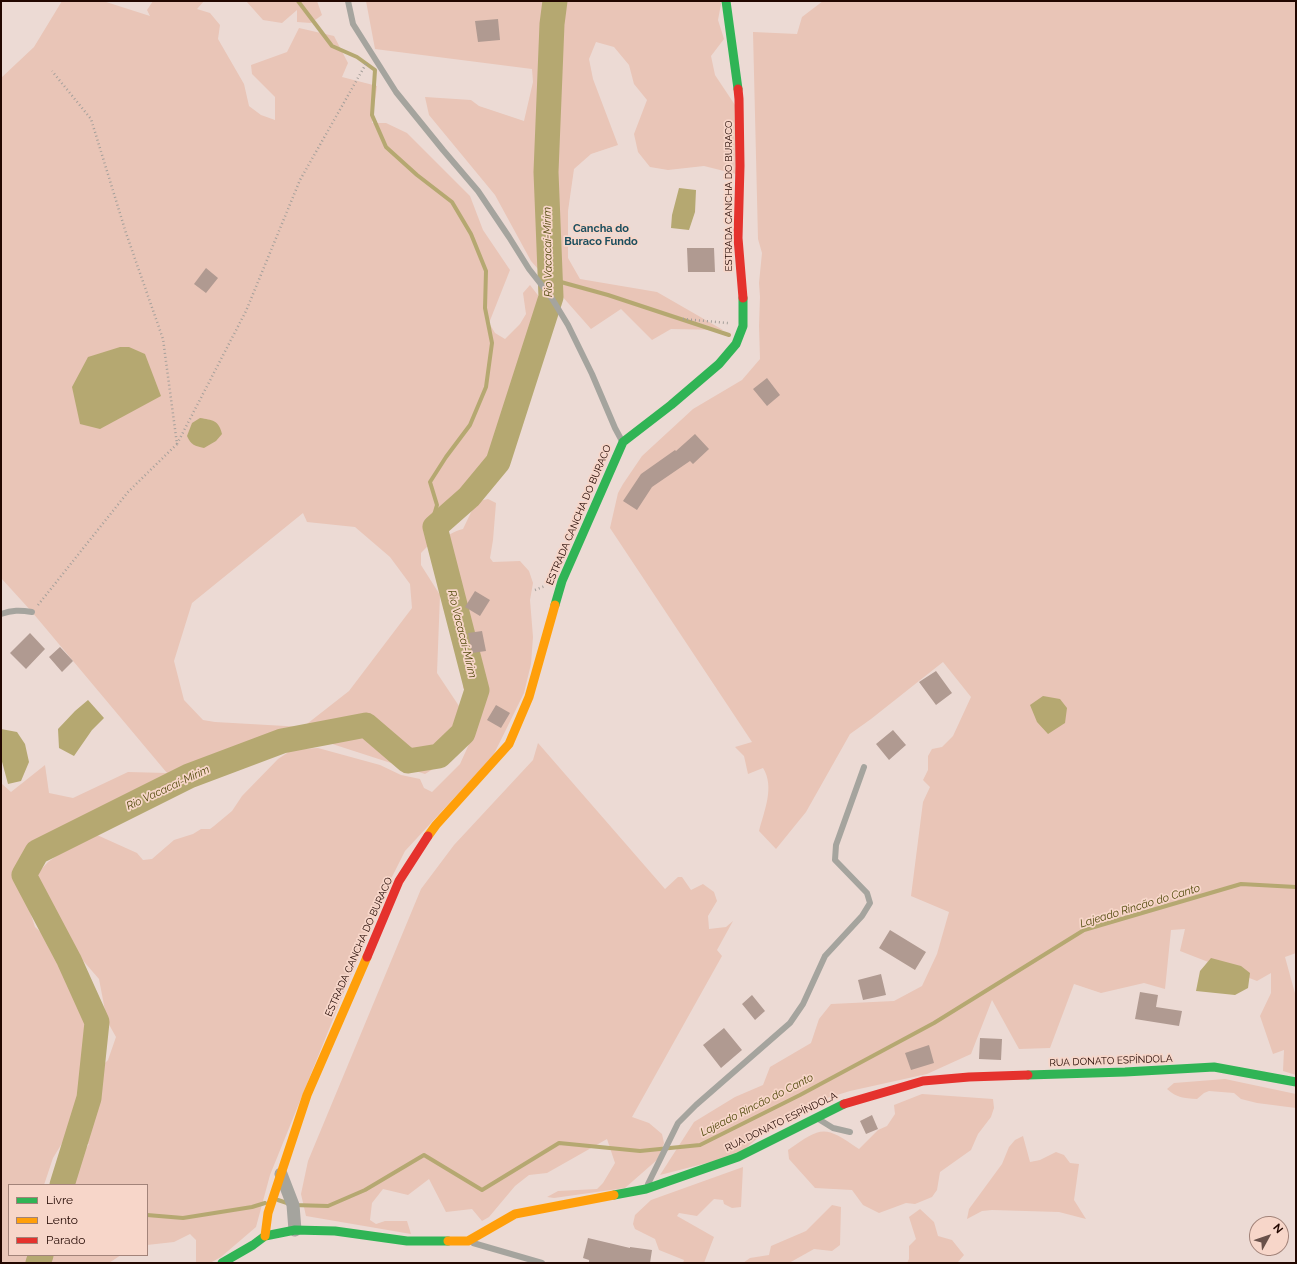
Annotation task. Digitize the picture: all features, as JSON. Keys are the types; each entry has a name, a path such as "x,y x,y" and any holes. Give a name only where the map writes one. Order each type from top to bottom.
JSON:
{"street":[{"name":"ESTRADA CANCHA DO BURACO","path":"265,1236 268,1213 307,1095 399,881 436,825 509,744 529,698 562,581 623,442 672,405 719,364 736,344 743,326 743,302 738,238 740,166 739,99 726,1"},
{"name":"RUA DONATO ESPÍNDOLA","path":"222,1263 253,1245 265,1236 294,1230 335,1231 407,1241 468,1241 515,1214 646,1189 738,1157 848,1102 923,1081 969,1077 1125,1072 1214,1067 1296,1082"},
{"path":"281,1174 293,1205 294,1230"}],"lane":[{"path":"348,1 353,24 396,92 442,150 478,190 510,237 529,270 551,297 568,325 592,374 615,428 623,442"},
{"path":"1,614 13,610 32,612"},
{"path":"646,1189 678,1123 696,1105 790,1023 803,1004 825,956 862,916 870,903 867,893 835,860 836,845 864,767"},
{"path":"817,1118 834,1128 850,1132"},
{"path":"468,1241 542,1263"}],"path":[{"path":"32,612 128,492 177,444 246,311 300,180 367,63 371,53"},
{"path":"52,71 91,119 126,233 163,339 177,444"},
{"path":"683,319 743,326"}],"shaded area":[{"path":"62,1 103,1 150,16 147,10 153,1 204,1 197,9 210,13 220,25 218,39 244,84 249,106 261,115 275,120 275,97 252,74 251,65 287,52 299,28 334,36 348,63 342,77 377,86 372,123 386,123 407,133 470,196 483,230 510,270 489,323 495,333 505,339 520,324 526,314 523,293 530,285 544,303 516,408 479,493 421,553 421,565 440,595 437,673 459,706 459,730 443,763 425,774 323,741 280,747 244,765 206,769 189,788 111,817 24,864 19,878 35,927 64,954 100,1034 92,1107 81,1112 53,1158 44,1184 8,1184 8,1256 29,1256 27,1263 1,1263 1,783 11,792 45,765 49,793 73,798 128,772 167,773 32,612 1,578 1,78 34,47","holes":["303,513 307,522 355,527 390,557 410,584 412,608 349,691 303,727 203,720 184,700 174,661 192,603"]},
{"path":"246,1 317,1 322,15 311,23 297,22 297,10 282,23 263,20"},
{"path":"366,1 720,1 721,4 718,20 724,39 711,56 715,75 737,108 736,174 704,166 668,170 650,167 638,152 634,134 647,100 634,84 629,65 614,47 596,42 589,59 593,79 618,145 591,154 574,169 568,211 568,258 580,279 657,292 723,330 671,329 652,340 621,309 591,329 531,261 495,195 429,115 425,97 471,100 479,106 524,121 533,82 532,69 375,49"},
{"path":"823,1 1296,1 1296,953 1285,957 1296,997 1296,1075 1283,1071 1284,1050 1273,1054 1260,1016 1271,993 1271,973 1257,981 1180,951 1185,929 1171,930 1165,989 1144,983 1101,993 1074,984 1050,1048 1019,1049 992,1000 971,1054 927,1074 850,1091 821,1100 767,1130 738,1155 660,1175 694,1122 735,1097 763,1085 770,1067 811,1043 819,1019 831,1004 894,1001 922,986 937,954 949,912 911,896 923,802 930,787 923,780 928,770 928,756 932,749 942,747 953,736 971,697 943,662 850,734 806,812 776,849 759,831 766,807 768,791 766,775 763,768 748,774 744,756 735,747 752,742 610,528 618,493 642,456 693,409 742,380 760,359 759,283 762,253 758,239 753,32 797,34 802,17"},
{"path":"679,188 696,190 695,212 689,230 671,228 672,215"},
{"path":"120,347 129,347 145,354 161,396 100,429 80,424 72,387 88,357"},
{"path":"200,418 217,423 222,434 216,441 204,448 194,445 187,436 192,423"},
{"path":"488,499 496,503 490,558 493,562 520,561 529,571 533,583 530,600 533,637 531,664 524,693 493,756 405,851 385,891 270,1175 256,1227 221,1257 210,1263 196,1263 196,1240 190,1234 174,1242 148,1245 148,1184 72,1184 72,1169 89,1144 79,1142 81,1127 99,1106 104,1064 108,1060 116,1037 107,1021 99,979 57,928 41,898 37,874 48,862 79,840 97,835 137,853 143,860 152,859 174,840 193,834 201,829 210,829 214,826 232,811 242,796 278,759 290,751 318,748 380,765 401,775 420,779 424,788 432,792 460,764 470,742 469,700 463,687 465,662 454,640 445,590 432,563 432,557 437,545 441,541 452,533 463,529 475,504 479,501"},
{"path":"1043,696 1060,699 1067,708 1065,723 1048,734 1037,722 1030,705"},
{"path":"88,700 104,718 92,730 74,756 59,748 58,729"},
{"path":"1,729 17,732 25,744 29,762 21,781 8,784 1,758"},
{"path":"538,743 665,889 678,877 682,877 691,890 703,884 714,892 717,901 708,916 709,929 726,927 733,921 717,950 722,956 632,1117 649,1123 662,1134 664,1143 658,1159 625,1188 554,1198 547,1197 558,1191 597,1189 603,1183 615,1163 607,1139 547,1173 529,1175 515,1186 489,1217 482,1221 472,1209 446,1212 429,1179 408,1195 383,1189 372,1203 370,1220 376,1224 385,1221 407,1221 411,1234 306,1216 301,1194 308,1161 421,889 454,845 533,760"},
{"path":"1211,958 1241,966 1250,973 1248,988 1235,995 1196,991 1200,971"},
{"path":"1225,1079 1296,1094 1296,1108 1257,1103 1241,1099 1234,1093 1209,1091 1197,1099 1184,1098 1177,1096 1167,1089 1174,1083"},
{"path":"922,1094 993,1099 994,1108 991,1117 978,1134 971,1150 940,1172 937,1190 932,1197 915,1204 906,1203 879,1213 863,1205 852,1190 815,1188 789,1159 788,1150 809,1136 823,1132 830,1132 859,1149 878,1130 887,1126 895,1114 894,1105"},
{"path":"1023,1136 1030,1162 1040,1160 1056,1152 1064,1155 1070,1163 1079,1164 1074,1200 1086,1219 1059,1212 992,1210 982,1211 967,1219 969,1209 1002,1164 1009,1147 1015,1140"},
{"path":"743,1167 741,1207 732,1208 724,1204 723,1200 714,1199 697,1216 679,1213 677,1216 714,1237 704,1263 683,1263 684,1260 659,1250 655,1239 635,1229 633,1224 635,1215 651,1200"},
{"path":"832,1205 841,1207 840,1245 832,1251 814,1249 789,1263 743,1263 750,1258 769,1255 771,1246 806,1231"},
{"path":"920,1209 934,1222 938,1236 952,1240 964,1255 958,1262 907,1263 909,1259 909,1246 916,1239 909,1217"},
{"path":"46,1256 120,1256 109,1263 45,1263"}],"building":[{"path":"498,19 500,40 478,42 475,21"},
{"path":"687,248 714,248 715,272 688,272"},
{"path":"206,268 218,278 206,293 194,284"},
{"path":"767,378 780,395 767,406 753,389"},
{"path":"695,434 709,449 693,464 690,461 652,487 637,510 623,501 641,474 675,450 676,451"},
{"path":"475,591 490,600 480,616 465,607"},
{"path":"482,631 486,651 472,653 468,633"},
{"path":"30,633 45,649 26,669 10,653"},
{"path":"60,647 73,661 62,672 49,657"},
{"path":"936,671 952,693 936,705 919,682"},
{"path":"496,705 510,713 501,728 487,720"},
{"path":"893,730 906,745 889,760 876,744"},
{"path":"890,930 926,952 915,970 879,948"},
{"path":"881,974 886,995 863,1000 858,980"},
{"path":"1140,992 1158,995 1156,1007 1182,1011 1179,1026 1135,1019"},
{"path":"752,995 765,1011 755,1020 742,1004"},
{"path":"724,1028 742,1050 721,1068 703,1045"},
{"path":"980,1038 1002,1039 1001,1060 979,1059"},
{"path":"929,1045 934,1063 911,1070 905,1053"},
{"path":"872,1115 878,1129 866,1134 860,1121"},
{"path":"588,1238 630,1248 652,1250 650,1263 589,1263 589,1260 583,1258"}],"waterway":[{"path":"298,1 332,46 357,57 375,70 372,115 386,147 417,175 452,202 471,234 486,271 485,308 492,343 486,387 470,425 446,457 430,482 437,505 434,515 435,527"},
{"name":"Rio Vacacaí-Mirim","path":"62,1184 89,1098 97,1022 69,960 24,875 37,852 189,776 282,741 366,725 408,761 439,756 463,733 477,690 435,527 469,497 498,462 551,297 546,172 552,24 555,1"},
{"path":"550,279 608,295 729,335"},
{"name":"Lajeado Rincão do Canto","path":"278,1200 293,1205 328,1206 365,1190 424,1155 482,1190 559,1143 640,1151 700,1145 800,1095 934,1023 1084,930 1241,884 1296,887"},
{"name":"Lajeado Rincão do Canto","path":"148,1215 183,1218 252,1207 265,1203"},
{"name":"Rio Vacacaí-Mirim","path":"38,1263 41,1256"}],"traffic: fast":[{"path":"726,1 738,89"},
{"path":"555,605 562,581 623,442 671,405 719,364 736,344 743,326 743,298"},
{"path":"1028,1075 1214,1067 1296,1082"},
{"path":"614,1195 646,1189 738,1157 844,1104"},
{"path":"222,1263 253,1245 265,1236 295,1230 335,1231 407,1241 448,1241"}],"traffic: slow":[{"path":"428,836 436,825 509,744 529,697 555,605"},
{"path":"265,1236 268,1213 307,1095 367,957"},
{"path":"448,1241 468,1241 515,1214 614,1195"}],"traffic: jam":[{"path":"738,89 740,166 738,238 743,298"},
{"path":"367,957 399,881 428,836"},
{"path":"844,1104 923,1081 969,1077 1028,1075"}],"district":[{"name":"Cancha do Buraco Fundo","path":"601,235"}]}
